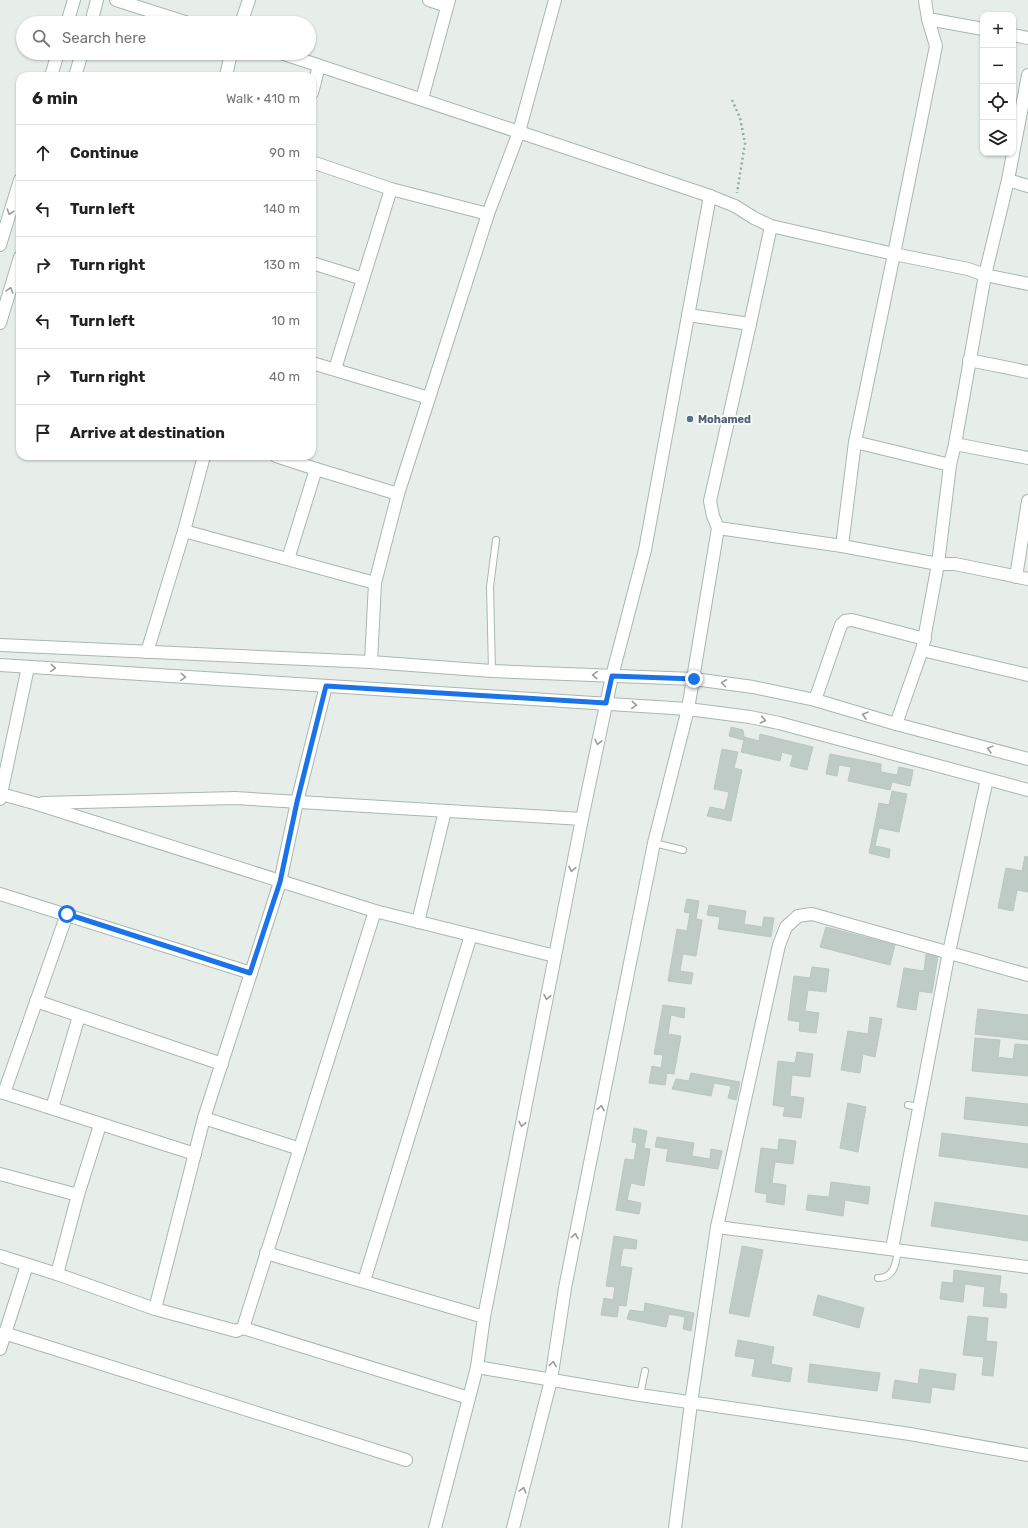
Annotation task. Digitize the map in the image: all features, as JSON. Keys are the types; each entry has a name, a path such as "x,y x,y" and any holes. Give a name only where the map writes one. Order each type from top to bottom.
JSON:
{"street":[{"path":"69,16 74,0"},
{"path":"93,16 97,0"},
{"path":"116,0 166,16"},
{"path":"243,16 249,0"},
{"path":"422,100 448,3 429,0"},
{"path":"371,662 376,583 398,494 488,214 518,132 555,0"},
{"path":"842,546 855,442 936,46 928,20 925,0"},
{"path":"928,20 980,29"},
{"path":"1016,36 1028,38"},
{"path":"52,72 56,60"},
{"path":"76,72 80,60"},
{"path":"227,72 229,60"},
{"path":"301,60 710,196 735,206 754,218 771,226 968,269 985,275 1028,284"},
{"path":"316,78 319,66"},
{"path":"896,724 923,645 938,564 950,465 969,360 985,275 1008,180 1028,75"},
{"path":"316,163 391,189 488,214"},
{"path":"1008,180 1028,186"},
{"path":"334,369 391,189"},
{"path":"0,245 16,193"},
{"path":"435,1528 477,1367 484,1317 582,819 612,676 645,550 710,196"},
{"path":"513,1528 550,1380 565,1288 654,843 688,709 694,679 718,528 713,516 710,502 771,226"},
{"path":"316,264 363,279"},
{"path":"0,323 16,270"},
{"path":"688,315 750,324"},
{"path":"969,360 1028,372"},
{"path":"316,364 429,398"},
{"path":"855,442 950,465"},
{"path":"955,444 1028,458"},
{"path":"148,652 184,531 203,460"},
{"path":"288,460 398,494"},
{"path":"288,559 316,469"},
{"path":"718,528 842,546 938,564 955,564 1022,578 1028,501"},
{"path":"184,531 376,583"},
{"path":"815,700 841,624 845,621 852,620 923,645 1028,675"},
{"path":"0,645 371,662 492,671 694,679 753,688 815,700 896,724 1028,759"},
{"path":"0,665 688,709 750,717 779,723 1028,790"},
{"path":"28,667 1,796 34,803 374,911 555,956"},
{"path":"154,1309 204,1118 280,882 297,802 326,686"},
{"path":"895,1249 913,1106 987,779"},
{"path":"34,803 234,798 582,819"},
{"path":"418,922 445,811"},
{"path":"0,894 250,973"},
{"path":"243,1328 249,1314 266,1253 374,911"},
{"path":"67,914 2,1093 194,1154"},
{"path":"675,1528 690,1403 717,1227 779,945 786,927 798,916 812,914 1028,975"},
{"path":"364,1281 471,935"},
{"path":"36,1002 222,1064"},
{"path":"52,1108 79,1016"},
{"path":"204,1118 300,1149"},
{"path":"57,1274 78,1196 100,1125"},
{"path":"0,1174 78,1196"},
{"path":"717,1227 1028,1267"},
{"path":"266,1253 484,1317"},
{"path":"0,1256 57,1274 154,1309 236,1331 243,1328 469,1398"},
{"path":"0,1349 27,1265"},
{"path":"4,1333 406,1460"},
{"path":"477,1367 690,1403 910,1434 1028,1455"}],"lane":[{"path":"492,671 490,587 496,540"},
{"path":"654,843 683,850"},
{"path":"878,1278 888,1276 892,1272 895,1266 895,1249"},
{"path":"640,1395 645,1371"}],"path":[{"path":"732,100 740,118 745,143 735,206"}],"building":[{"path":"731,727 743,730 744,737 759,741 760,734 813,747 807,770 790,766 793,755 782,752 780,761 741,752 744,740 729,736"},
{"path":"722,749 738,752 734,768 742,770 731,821 707,816 710,807 725,810 729,792 714,789"},
{"path":"830,754 881,764 881,772 897,775 899,767 913,770 910,786 892,782 890,790 848,781 851,767 839,765 837,776 826,774"},
{"path":"892,791 907,794 899,832 879,828 875,846 890,849 889,858 869,853 879,803 889,805"},
{"path":"1025,856 1028,857 1028,892 1017,890 1013,911 998,908 1006,868 1022,871"},
{"path":"687,899 699,901 696,919 702,920 696,956 683,954 680,971 693,973 691,984 668,981 677,929 687,931 690,913 684,912"},
{"path":"709,905 746,911 744,924 762,927 764,917 774,918 771,937 718,929 720,917 707,915"},
{"path":"826,927 895,945 890,965 820,947"},
{"path":"926,954 938,956 932,993 919,991 916,1010 897,1007 904,968 924,971"},
{"path":"812,967 829,969 826,992 808,990 805,1011 819,1013 816,1033 799,1031 800,1022 788,1020 794,976 810,978"},
{"path":"663,1005 685,1008 684,1018 671,1015 668,1034 681,1036 674,1074 667,1073 665,1085 649,1083 652,1066 661,1068 663,1055 654,1054"},
{"path":"978,1009 1028,1015 1028,1040 975,1034"},
{"path":"870,1017 882,1019 875,1057 863,1054 860,1073 841,1070 848,1031 868,1034"},
{"path":"975,1038 1000,1040 998,1057 1013,1059 1015,1044 1028,1045 1028,1076 972,1071"},
{"path":"797,1052 813,1054 810,1077 792,1075 790,1096 804,1098 801,1118 783,1116 785,1107 773,1105 778,1061 795,1063"},
{"path":"691,1073 740,1082 736,1100 728,1098 731,1086 714,1083 711,1096 672,1089 676,1079 689,1081"},
{"path":"966,1097 1028,1104 1028,1126 964,1119"},
{"path":"848,1103 866,1107 858,1152 840,1148"},
{"path":"634,1128 647,1131 644,1148 650,1149 644,1186 631,1183 627,1200 641,1203 639,1214 616,1210 625,1159 634,1160 637,1143 632,1142"},
{"path":"942,1133 1028,1144 1028,1168 939,1156"},
{"path":"657,1137 694,1143 692,1156 710,1159 711,1149 722,1151 718,1169 666,1161 668,1149 655,1147"},
{"path":"779,1139 796,1141 793,1164 775,1162 772,1183 786,1185 784,1205 766,1202 767,1194 755,1192 761,1148 778,1150"},
{"path":"831,1182 870,1187 868,1204 845,1200 843,1216 806,1210 808,1195 829,1197"},
{"path":"935,1202 1028,1216 1028,1241 931,1226"},
{"path":"614,1236 637,1240 636,1249 623,1248 620,1266 632,1268 626,1306 619,1305 617,1317 601,1315 604,1298 613,1300 615,1287 606,1286"},
{"path":"742,1246 763,1250 749,1317 729,1313"},
{"path":"954,1270 1001,1276 999,1293 1007,1294 1006,1308 983,1306 985,1287 965,1284 963,1302 940,1299 942,1282 953,1283"},
{"path":"818,1295 864,1308 859,1328 813,1315"},
{"path":"645,1303 694,1313 691,1331 683,1329 685,1317 669,1314 666,1327 627,1319 630,1310 644,1312"},
{"path":"968,1316 988,1318 986,1341 997,1342 993,1376 982,1375 984,1357 963,1355"},
{"path":"738,1340 774,1347 771,1364 792,1368 790,1382 752,1376 755,1359 735,1356"},
{"path":"810,1364 880,1373 877,1391 808,1382"},
{"path":"920,1369 956,1374 954,1390 932,1387 930,1403 892,1398 895,1380 918,1384"}],"place":[{"name":"Mohamed","path":"690,419"}],"route":[{"path":"67,914 250,973 280,882 297,802 326,686 606,703 612,676 694,679"}]}
